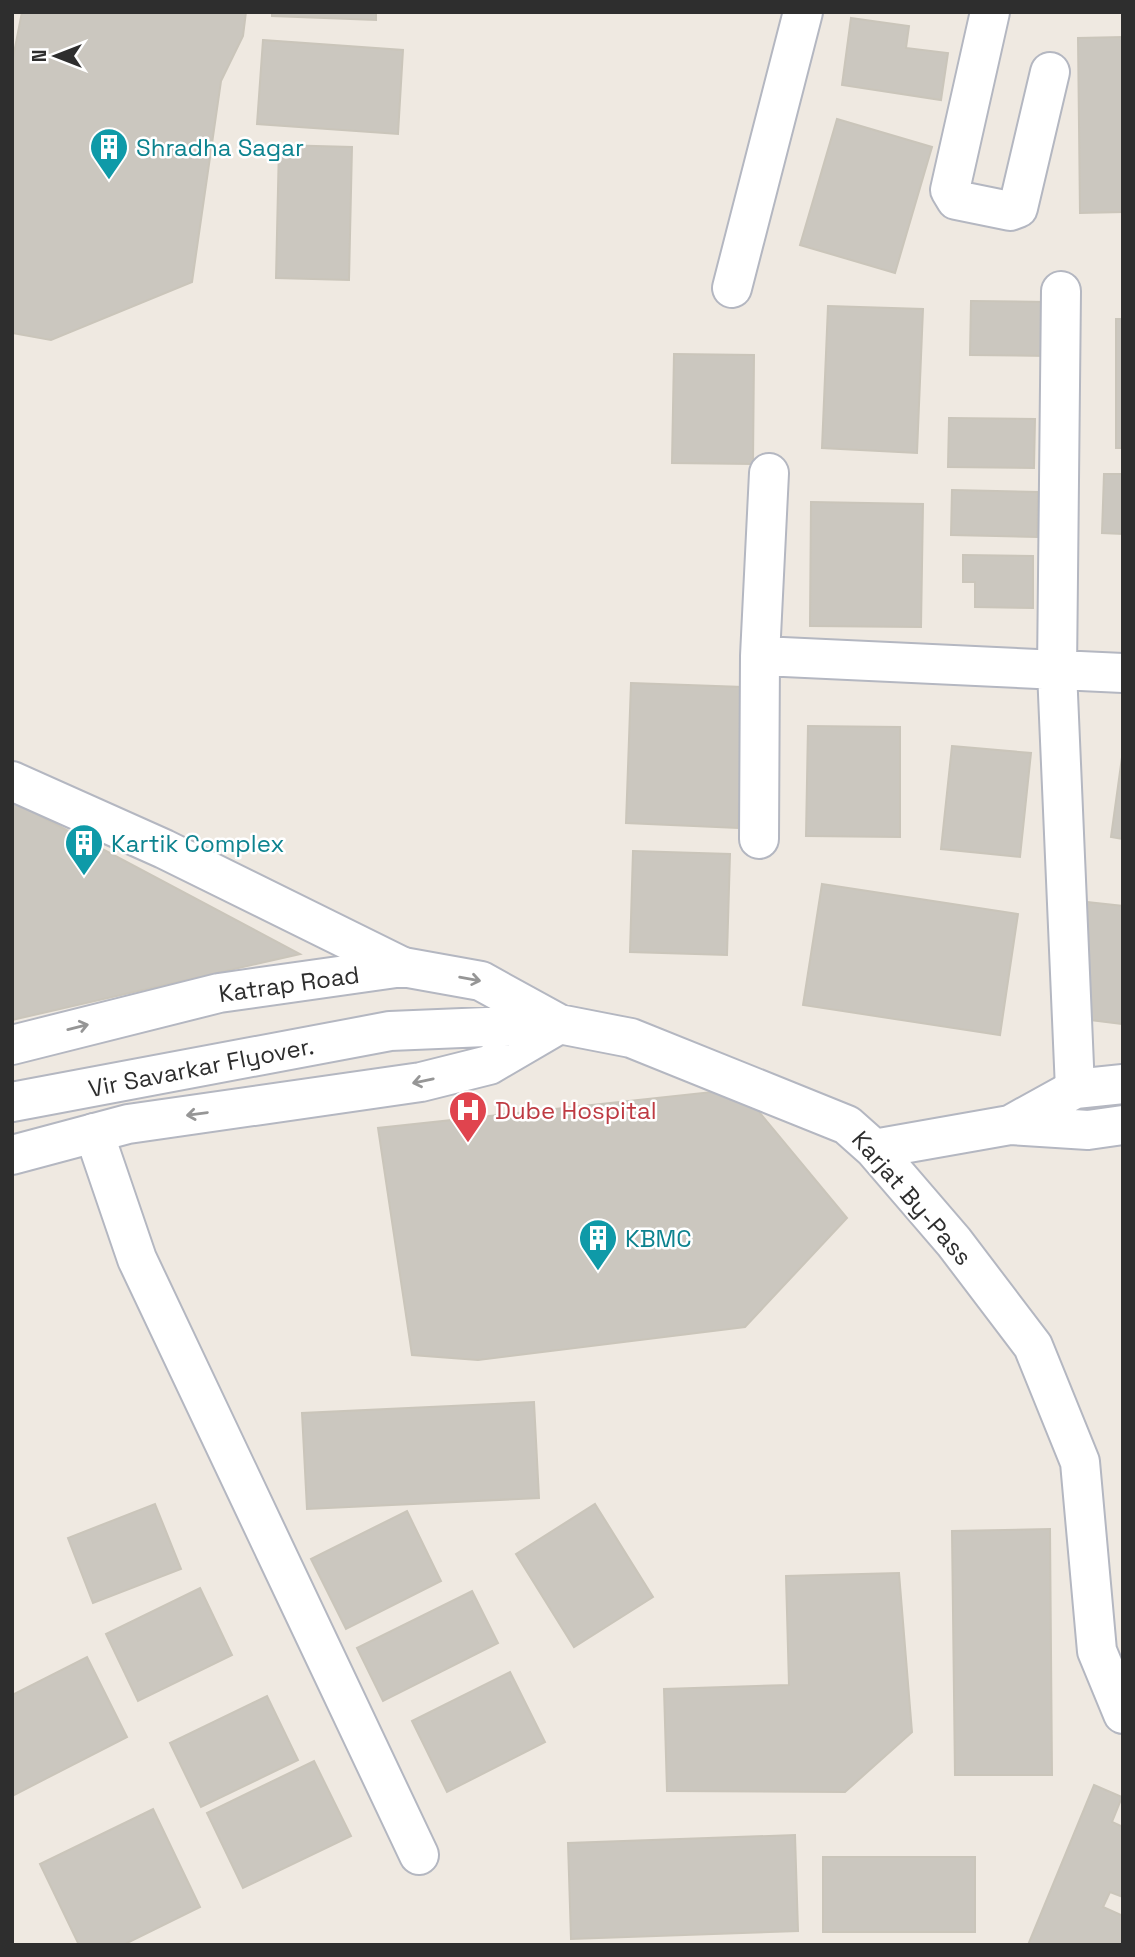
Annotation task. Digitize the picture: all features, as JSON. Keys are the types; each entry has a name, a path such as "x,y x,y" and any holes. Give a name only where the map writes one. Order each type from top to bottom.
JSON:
{"street":[{"path":"732,288 803,12"},
{"path":"990,12 950,190 956,200 1010,211 1018,208 1050,72"},
{"path":"1061,291 1057,671 1075,1089"},
{"path":"759,839 760,656 769,473"},
{"path":"760,656 1123,673"},
{"path":"12,781 163,849 403,967"},
{"name":"Katrap Road","path":"12,1045 219,993 403,967 481,981 559,1024"},
{"path":"12,1156 128,1124 421,1082 489,1065 559,1024"},
{"name":"Karjat By-Pass","path":"390,1031 559,1024 632,1038 847,1125 874,1149 954,1242 1033,1346 1080,1462 1097,1651 1123,1714"},
{"name":"Vir Savarkar Flyover.","path":"12,1102 390,1031"},
{"path":"1010,1125 1075,1089 1123,1084"},
{"path":"874,1149 1010,1125 1088,1130 1123,1125"},
{"path":"94,1133 137,1259 419,1854"}],"building":[{"name":"Shradha Sagar","path":"22,12 246,12 243,36 221,81 192,282 51,340 12,333 12,63"},
{"path":"272,12 376,12 376,20 272,16"},
{"path":"851,18 909,26 906,48 948,53 941,100 842,85"},
{"path":"1123,37 1123,212 1080,213 1078,38"},
{"path":"263,40 403,50 398,134 257,124"},
{"path":"837,119 932,147 895,273 800,245"},
{"path":"279,145 352,147 349,280 276,278"},
{"path":"971,301 1047,302 1047,356 970,355"},
{"path":"828,306 923,309 917,453 822,448"},
{"path":"1116,319 1123,319 1123,448 1116,448"},
{"path":"674,354 754,355 753,464 672,463"},
{"path":"949,418 1035,419 1034,468 948,467"},
{"path":"1104,474 1123,474 1123,534 1102,533"},
{"path":"952,490 1038,492 1037,537 951,535"},
{"path":"811,502 923,504 921,627 810,626"},
{"path":"963,555 1033,556 1033,608 975,607 975,582 963,582"},
{"path":"631,683 743,687 738,828 626,823"},
{"path":"808,726 900,727 900,837 806,836"},
{"path":"952,746 1031,753 1020,857 941,849"},
{"path":"1123,750 1123,839 1111,837"},
{"name":"Kartik Complex","path":"12,801 300,954 12,1020"},
{"path":"633,851 730,854 727,955 630,952"},
{"path":"822,884 1018,914 1000,1035 803,1005"},
{"path":"1087,902 1123,906 1123,1024 1073,1018"},
{"name":"KBMC","path":"740,1089 847,1218 745,1327 478,1360 412,1355 378,1128"},
{"path":"534,1402 539,1498 307,1509 302,1413"},
{"path":"155,1504 181,1569 93,1603 68,1538"},
{"path":"595,1504 653,1597 574,1647 516,1554"},
{"path":"407,1511 441,1581 346,1629 311,1559"},
{"path":"1050,1529 1052,1775 955,1775 952,1531"},
{"path":"899,1573 912,1732 845,1792 667,1791 664,1689 789,1685 786,1576"},
{"path":"200,1588 232,1655 138,1701 106,1634"},
{"path":"472,1591 498,1643 383,1701 357,1648"},
{"path":"87,1657 127,1737 12,1796 12,1695"},
{"path":"510,1672 545,1742 447,1792 412,1721"},
{"path":"267,1696 298,1760 201,1807 170,1743"},
{"path":"314,1761 351,1836 243,1888 207,1813"},
{"path":"1094,1785 1122,1797 1112,1822 1123,1827 1123,1897 1110,1892 1103,1907 1123,1916 1123,1945 1028,1945"},
{"path":"153,1809 200,1907 123,1945 79,1945 40,1864"},
{"path":"795,1835 798,1931 571,1939 568,1843"},
{"path":"823,1857 975,1857 975,1932 823,1932"}],"place":[{"name":"Shradha Sagar","path":"109,181"},
{"name":"Kartik Complex","path":"84,877"},
{"name":"Dube Hospital","path":"468,1144"},
{"name":"KBMC","path":"598,1272"}]}
